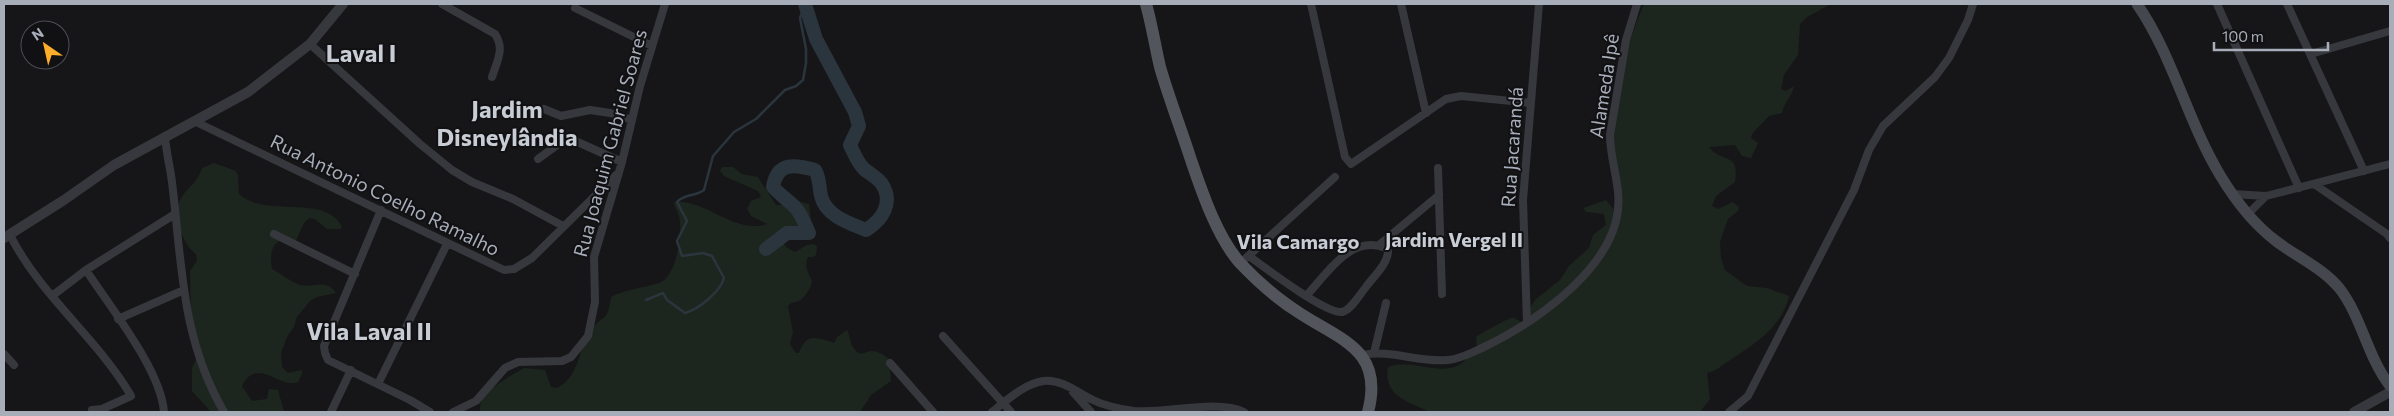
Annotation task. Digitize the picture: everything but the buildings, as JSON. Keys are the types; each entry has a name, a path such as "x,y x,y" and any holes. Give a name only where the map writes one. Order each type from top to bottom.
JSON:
{"main road":[{"path":"1146,4 1160,67 1204,198 1220,232 1282,300 1300,314 1368,354 1372,385 1371,411"},
{"path":"1150,20 1152,4"},
{"path":"2137,4 2159,41 2208,154 2234,194 2248,215 2277,242 2331,279 2340,290 2350,305 2370,354 2390,386"}],"street":[{"path":"92,410 102,409 131,396 117,374 35,275 7,236 114,165 248,92 310,44 343,4"},
{"path":"442,4 495,34 500,41 501,50 492,77"},
{"name":"Rua Joaquim Gabriel Soares","path":"453,412 476,401 506,368 518,362 562,361 572,357 588,336 595,302 594,257 665,4"},
{"path":"1311,4 1347,162 1351,164 1446,99 1461,96 1530,103"},
{"path":"1401,4 1426,113"},
{"name":"Rua Jacarandá","path":"1527,323 1523,200 1539,4"},
{"name":"Alameda Ipê","path":"1368,354 1433,361 1450,360 1487,345 1527,323 1553,303 1588,270 1606,245 1617,220 1618,193 1610,151 1610,135 1626,40 1637,4"},
{"path":"1729,412 1748,396 1850,198 1869,150 1883,126 1935,77 1968,20 1973,4"},
{"path":"2217,4 2299,188"},
{"path":"2288,4 2364,171"},
{"path":"574,8 652,46"},
{"path":"2311,54 2390,31"},
{"path":"310,44 420,144 452,170 472,182 513,199 563,226"},
{"path":"544,109 561,116 590,110 610,113 632,120"},
{"name":"Rua Antonio Coelho Ramalho","path":"196,122 504,270 514,269 532,258 618,173"},
{"path":"165,136 184,290 199,357 212,391 224,412"},
{"path":"538,159 564,140 571,139 622,162"},
{"path":"2234,194 2266,196 2390,164"},
{"path":"1438,168 1442,294"},
{"path":"1306,296 1354,247 1364,244 1379,245 1386,248 1388,255 1381,267 1346,310 1335,311 1306,296 1244,259 1335,177"},
{"path":"2314,184 2389,235"},
{"path":"1379,245 1439,196"},
{"path":"2248,215 2266,196"},
{"path":"381,210 324,346 325,353 328,360 410,400 430,412"},
{"path":"52,296 86,270 175,214"},
{"path":"274,234 355,274"},
{"path":"378,384 448,244"},
{"path":"86,270 148,367 162,394 164,412"},
{"path":"118,319 184,290"},
{"path":"1368,354 1386,303"},
{"path":"943,336 1011,412"},
{"path":"4,354 14,365"},
{"path":"890,363 933,412"},
{"path":"331,412 351,370"},
{"path":"992,412 1035,383 1045,381 1057,382 1068,386 1095,401 1134,411 1233,408 1244,412"},
{"path":"1068,386 1090,412"},
{"path":"2354,412 2390,392"}],"shaded area":[{"path":"1644,4 1831,4 1807,17 1800,24 1798,55 1784,75 1781,89 1786,91 1794,86 1792,93 1782,113 1769,116 1752,134 1751,138 1758,143 1751,158 1742,156 1735,145 1709,147 1719,155 1729,159 1735,166 1736,172 1735,182 1716,196 1712,206 1718,209 1733,202 1739,207 1738,211 1728,219 1720,242 1721,258 1725,270 1747,286 1767,288 1789,296 1780,317 1766,334 1749,348 1717,369 1707,373 1710,399 1700,412 1430,412 1399,397 1389,385 1387,377 1388,367 1405,364 1440,369 1457,366 1477,348 1476,337 1511,318 1522,323 1527,322 1531,306 1536,299 1560,280 1569,266 1589,248 1593,235 1606,225 1604,214 1586,212 1583,208 1606,200 1615,211 1618,211 1611,150 1614,107 1621,71 1631,37"},
{"path":"214,163 236,171 239,194 250,201 264,205 309,208 323,211 334,217 342,227 340,229 327,229 315,219 309,218 304,223 294,245 281,240 273,248 271,256 272,269 300,285 324,285 336,293 317,297 310,301 297,317 294,327 287,337 281,353 282,367 288,373 302,370 298,382 284,382 269,375 255,373 248,377 242,386 252,401 267,399 269,389 278,390 284,412 211,412 192,391 192,368 196,359 197,345 191,323 190,271 197,261 196,254 186,243 183,236 178,219 178,211 182,197 195,181 202,168"},
{"path":"722,167 733,167 742,174 758,177 776,205 799,202 809,204 811,221 815,231 785,237 782,241 786,247 795,252 807,245 814,244 817,247 816,255 808,257 806,263 812,281 809,289 801,300 788,306 793,332 790,344 796,353 799,353 808,339 817,338 834,343 837,337 847,330 852,346 858,352 878,352 886,356 898,367 890,368 891,381 871,395 860,412 480,412 480,404 489,391 503,380 524,368 545,370 551,387 557,388 565,383 575,369 587,337 596,324 607,315 611,297 629,290 659,283 665,279 674,263 679,243 680,223 674,202 698,206 743,225 767,224 751,216 747,209 751,201 761,197 758,191 724,176 720,171"}],"waterway":[{"path":"766,249 787,233 809,233 797,210 773,187 778,173 783,169 794,166 815,170 819,179 821,196 828,209 839,218 866,230 877,221 885,210 887,198 882,184 864,169 850,145 859,126 855,112 816,39 805,4"},
{"path":"646,300 663,293 667,300 685,313 708,299 722,283 724,278 712,256 703,253 682,256 677,241 687,221 677,202 683,197 697,194 704,190 713,156 734,132 756,119 785,90 796,86 803,80 806,49 800,18 805,5"}],"district":[{"name":"Laval I","path":"361,54"},
{"name":"Jardim Disneylândia","path":"507,124"},
{"name":"Jardim Vergel II","path":"1454,240"},
{"name":"Vila Camargo","path":"1298,242"},
{"name":"Vila Laval II","path":"369,332"}]}
